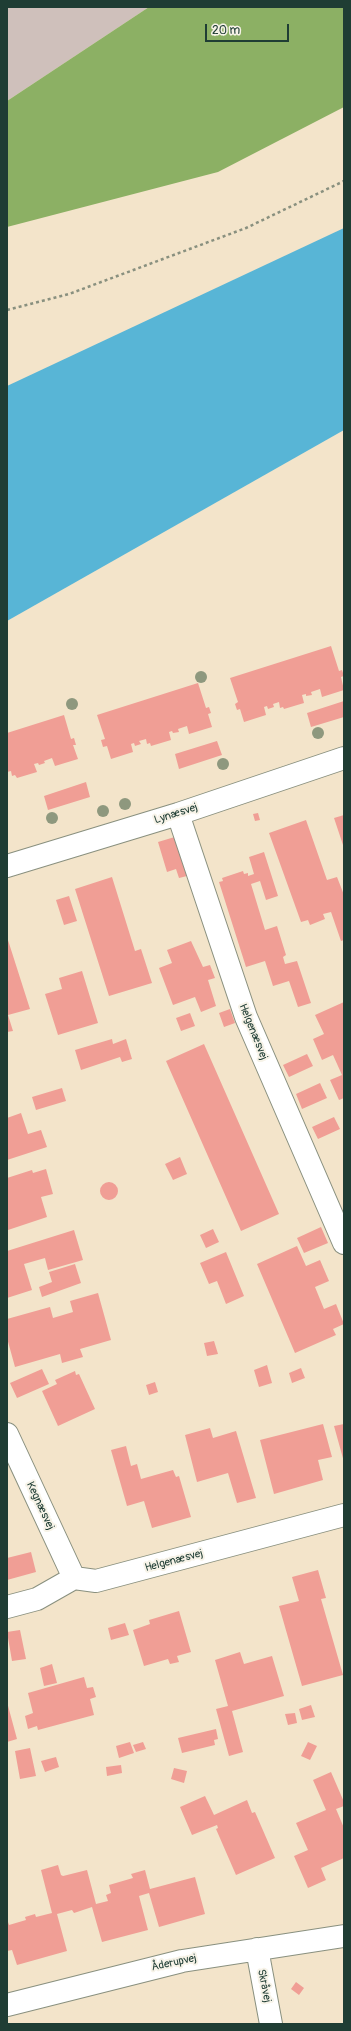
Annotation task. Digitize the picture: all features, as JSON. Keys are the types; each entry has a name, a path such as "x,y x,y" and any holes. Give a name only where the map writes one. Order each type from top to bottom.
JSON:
{"street":[{"name":"Lynæsvej","path":"7,866 178,814 344,758"},
{"name":"Helgenæsvej","path":"178,814 246,1017 344,1243"},
{"name":"Kegnæsvej","path":"7,1434 74,1578"},
{"name":"Helgenæsvej","path":"74,1578 96,1582 344,1515"},
{"path":"7,1607 37,1599 74,1578"},
{"name":"Åderupvej","path":"7,2005 182,1960 344,1936"},
{"name":"Skråvej","path":"257,1948 271,2024"}],"path":[{"path":"7,310 69,294 246,228 344,181"}],"shaded area":[{"path":"7,7 149,7 7,101"}],"green space":[{"path":"149,7 344,7 344,107 218,172 7,227 7,101"}],"water":[{"path":"344,228 344,430 7,621 7,386"}],"building":[{"path":"331,646 339,671 342,670 344,676 341,677 344,690 322,697 320,689 311,692 312,695 302,695 304,703 284,709 283,707 280,708 279,702 273,704 274,707 268,709 267,706 264,707 266,715 244,722 240,709 237,710 235,704 238,702 230,678"},
{"path":"198,683 206,708 209,707 211,713 208,714 212,727 189,734 187,726 178,729 179,732 169,732 171,740 151,746 150,743 147,744 146,739 139,741 141,744 135,746 134,743 131,744 133,752 111,759 107,746 103,747 101,740 105,739 97,715"},
{"path":"344,701 344,717 311,727 307,713"},
{"path":"64,715 71,739 74,738 76,745 73,745 78,759 55,766 52,758 39,765 38,763 34,764 37,772 17,778 15,775 12,776 11,771 7,772 7,733"},
{"path":"217,741 222,755 179,769 175,754"},
{"path":"86,782 90,797 48,810 44,796"},
{"path":"258,813 260,820 255,821 253,814"},
{"path":"344,815 344,848 334,818"},
{"path":"306,820 327,880 337,877 344,895 344,940 341,941 331,912 323,914 325,919 310,925 308,920 301,922 269,833"},
{"path":"178,836 191,875 179,878 176,869 167,872 158,842"},
{"path":"264,852 278,896 266,900 260,881 251,884 265,930 277,926 286,955 283,957 285,964 297,961 311,1003 298,1007 289,981 273,986 265,961 246,967 219,882 223,881 222,878 243,871 244,874 248,873 248,876 254,874 249,857"},
{"path":"112,877 135,951 141,949 152,983 109,996 75,889"},
{"path":"69,896 77,921 64,925 56,900"},
{"path":"7,937 30,1009 8,1015 13,1031 7,1032"},
{"path":"191,941 203,967 210,965 215,978 208,980 216,1006 201,1012 195,997 173,1005 159,968 172,963 167,950"},
{"path":"82,971 98,1023 58,1035 45,994 62,989 59,978"},
{"path":"344,1002 344,1098 339,1100 330,1080 342,1075 333,1055 322,1060 313,1039 324,1034 315,1015"},
{"path":"230,1009 235,1023 224,1027 219,1013"},
{"path":"190,1013 195,1026 181,1031 176,1018"},
{"path":"112,1039 113,1044 126,1039 132,1059 122,1062 120,1057 81,1070 75,1050"},
{"path":"204,1044 279,1214 241,1231 166,1061"},
{"path":"307,1054 313,1066 289,1077 283,1065"},
{"path":"320,1083 327,1098 302,1109 296,1094"},
{"path":"62,1088 66,1101 36,1110 32,1097"},
{"path":"21,1113 28,1134 41,1130 47,1147 7,1160 7,1118"},
{"path":"334,1117 340,1129 318,1139 312,1127"},
{"path":"180,1157 187,1174 173,1180 165,1164"},
{"path":"46,1169 53,1194 41,1197 47,1217 8,1230 7,1178 32,1170 33,1173"},
{"path":"109,1182 115,1185 118,1191 115,1197 109,1200 103,1197 100,1191 103,1185"},
{"path":"321,1227 328,1243 304,1253 297,1238"},
{"path":"213,1229 219,1242 206,1248 200,1235"},
{"path":"74,1230 83,1260 48,1270 45,1258 24,1264 32,1290 7,1298 7,1251"},
{"path":"297,1246 306,1266 320,1260 329,1281 315,1287 324,1309 336,1304 344,1324 333,1329 336,1335 295,1353 257,1264"},
{"path":"226,1252 244,1296 226,1304 217,1281 209,1284 200,1263"},
{"path":"75,1264 81,1283 42,1297 39,1287 52,1282 49,1272"},
{"path":"98,1293 111,1340 80,1349 83,1357 62,1363 60,1354 15,1367 7,1338 7,1319 50,1307 53,1318 73,1312 70,1301"},
{"path":"214,1341 218,1354 207,1356 204,1343"},
{"path":"267,1365 272,1383 259,1387 254,1370"},
{"path":"301,1368 305,1378 292,1383 289,1373"},
{"path":"42,1369 49,1384 17,1398 10,1383"},
{"path":"75,1371 76,1375 79,1374 95,1409 58,1426 42,1391 57,1384 55,1380"},
{"path":"155,1382 158,1392 149,1395 146,1385"},
{"path":"323,1424 332,1457 318,1460 323,1480 274,1494 260,1440"},
{"path":"344,1424 344,1462 334,1426"},
{"path":"210,1428 213,1438 236,1431 256,1498 237,1503 228,1473 197,1482 185,1435"},
{"path":"126,1446 131,1466 137,1464 141,1479 173,1470 176,1477 179,1476 191,1517 152,1528 144,1501 127,1506 111,1450"},
{"path":"31,1552 36,1572 7,1580 7,1558"},
{"path":"318,1570 326,1598 321,1599 343,1675 302,1686 279,1606 299,1601 292,1577"},
{"path":"179,1611 191,1652 177,1656 179,1662 170,1664 168,1659 144,1666 133,1630 150,1624 149,1620"},
{"path":"125,1623 129,1635 111,1640 108,1628"},
{"path":"20,1630 26,1659 12,1661 7,1632"},
{"path":"240,1652 244,1664 272,1656 284,1696 232,1711 243,1752 229,1756 216,1709 228,1706 215,1660"},
{"path":"52,1664 57,1683 44,1686 40,1668"},
{"path":"84,1677 87,1688 93,1687 96,1697 90,1699 94,1715 38,1730 37,1726 28,1729 25,1716 33,1713 28,1693"},
{"path":"7,1702 17,1739 7,1742"},
{"path":"311,1705 315,1717 302,1720 299,1709"},
{"path":"295,1713 297,1723 288,1725 285,1714"},
{"path":"216,1729 218,1739 214,1740 215,1745 182,1753 178,1738"},
{"path":"130,1742 134,1753 119,1758 116,1746"},
{"path":"143,1742 146,1749 136,1752 133,1745"},
{"path":"308,1742 317,1746 310,1760 301,1756"},
{"path":"30,1748 36,1776 20,1779 15,1751"},
{"path":"56,1757 59,1767 45,1772 41,1761"},
{"path":"121,1765 122,1773 107,1776 106,1767"},
{"path":"174,1768 187,1771 184,1783 171,1779"},
{"path":"331,1772 344,1802 344,1806 336,1809 344,1828 344,1858 321,1868 326,1880 308,1888 294,1856 308,1850 296,1823 326,1810 313,1780"},
{"path":"205,1796 214,1815 247,1800 252,1813 255,1812 275,1858 236,1875 216,1829 218,1828 217,1825 192,1835 180,1807"},
{"path":"58,1865 61,1875 63,1876 87,1870 96,1904 108,1901 106,1895 111,1893 109,1885 133,1878 131,1874 145,1870 150,1889 195,1877 205,1914 159,1927 149,1893 139,1896 148,1930 102,1942 92,1907 74,1913 72,1910 57,1914 67,1951 17,1965 12,1950 7,1951 7,1919 9,1925 26,1920 25,1917 35,1914 36,1917 52,1913 41,1870"},
{"path":"296,1982 304,1988 299,1995 291,1989"}]}
